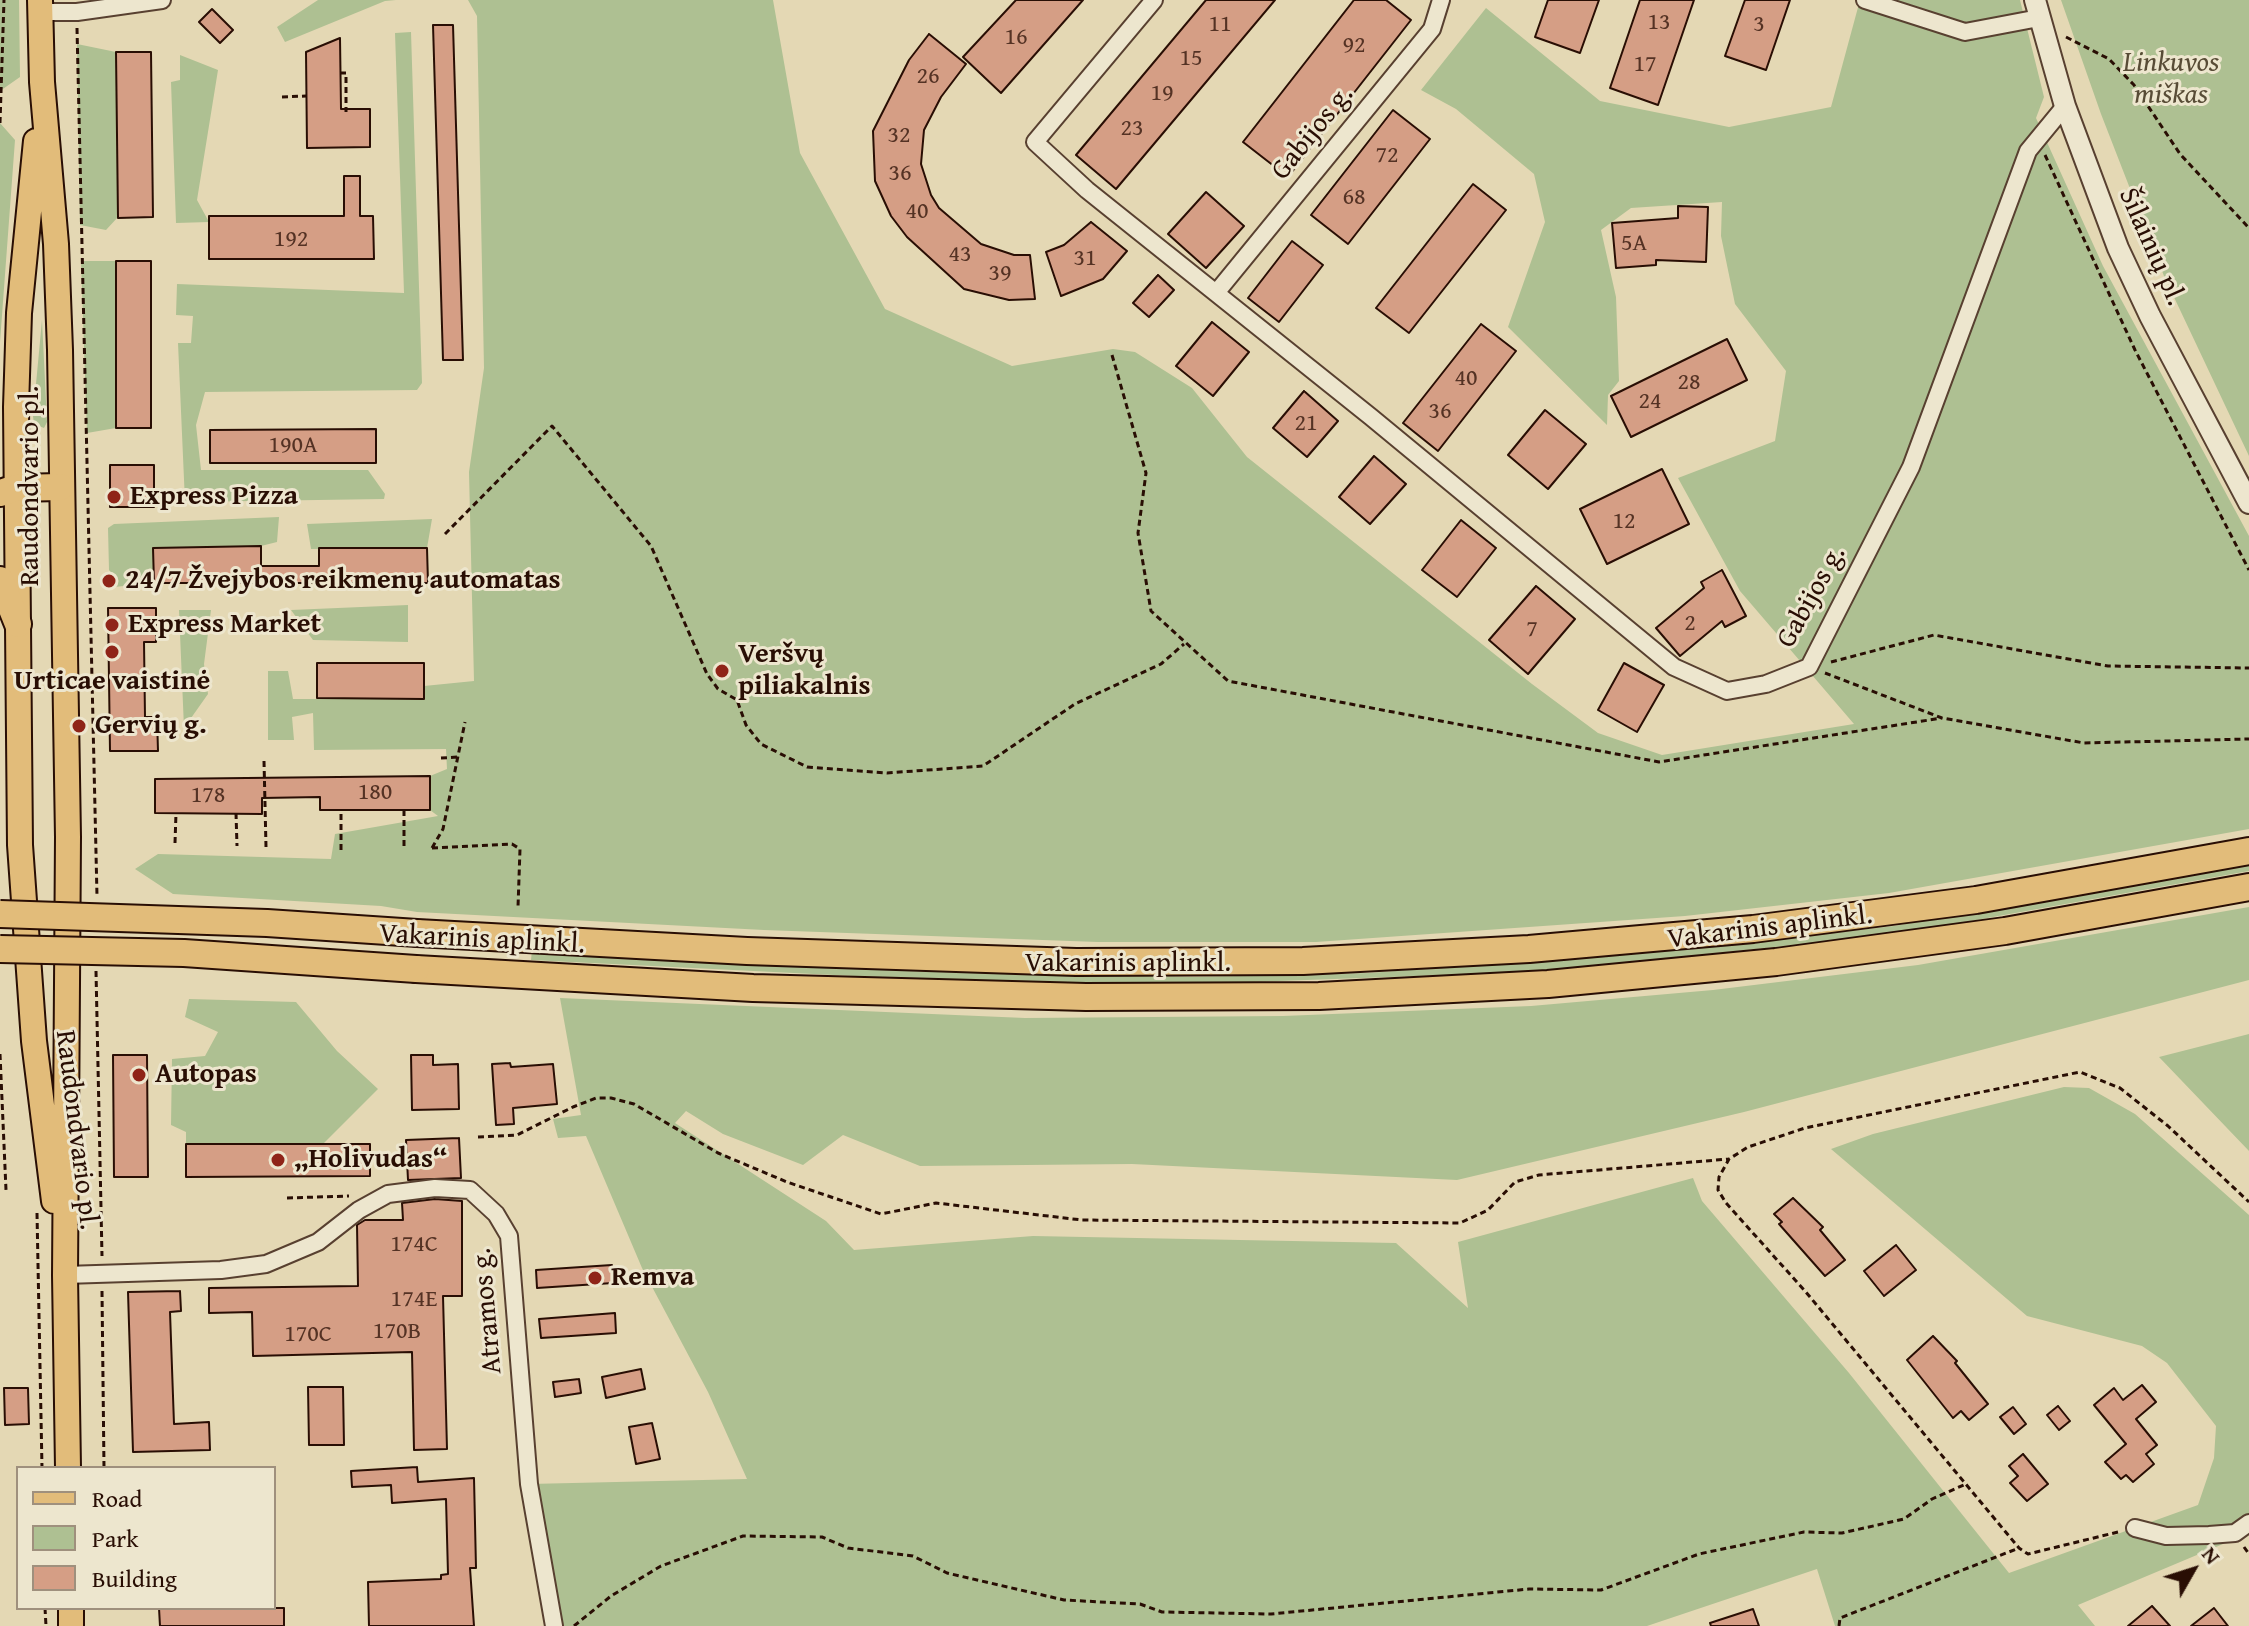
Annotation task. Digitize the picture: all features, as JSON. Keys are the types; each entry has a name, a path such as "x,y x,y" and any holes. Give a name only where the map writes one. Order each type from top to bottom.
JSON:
{"highway":[{"path":"8,490 60,487"},
{"path":"0,580 18,624"},
{"name":"Vakarinis aplinkl.","path":"0,914 267,923 747,951 1076,962 1303,961 1529,949 1753,929 1976,900 2249,851"},
{"name":"Vakarinis aplinkl.","path":"0,949 184,953 753,988 1086,997 1319,996 1548,984 1776,962 2005,931 2249,887"}],"main road":[{"name":"Raudondvario pl.","path":"40,6 42,82 56,244 70,1033 65,1275 68,1466"},
{"name":"Raudondvario pl.","path":"42,82 19,313 8,490 18,624 20,845 32,1011 65,1275"}],"street":[{"path":"40,6 77,12 162,0"},
{"name":"Gabijos g.","path":"1154,0 1035,142 1087,190 1674,667 1727,691 1766,684 1809,667 1911,467 2028,151 2065,106"},
{"name":"Gabijos g.","path":"1216,293 1432,29 1441,0"},
{"path":"1865,0 1965,32 2037,9"},
{"name":"Šilainių pl.","path":"2037,9 2091,181 2131,275 2249,503"},
{"name":"Atramos g.","path":"65,1275 221,1270 266,1264 318,1242 359,1210 388,1194 435,1188 470,1190 496,1214 509,1236 529,1484 554,1626"},
{"path":"2135,1528 2166,1536 2209,1535 2235,1533 2249,1523"}],"path":[{"path":"0,123 4,0"},
{"path":"2037,9 2063,35 2109,59 2134,85 2180,154 2208,188 2249,228"},
{"path":"77,12 91,547"},
{"path":"340,73 346,73 343,95 346,112"},
{"path":"282,97 306,96"},
{"path":"2038,137 2075,227 2249,570"},
{"path":"1112,355 1146,473 1138,533 1151,611 1228,681 1659,762 1942,718"},
{"path":"445,534 552,426 651,546 707,674 718,689 737,700 746,725 761,744 807,767 887,773 983,766 1075,704 1161,664 1186,643"},
{"path":"1809,667 1934,635 2108,666 2249,668"},
{"path":"1809,667 1942,718 2084,743 2249,739"},
{"path":"465,722 443,829 432,848 512,844 520,849 518,907"},
{"path":"441,758 458,757"},
{"path":"264,761 266,847"},
{"path":"341,810 341,850"},
{"path":"404,810 404,849"},
{"path":"175,843 176,813"},
{"path":"236,813 237,846"},
{"path":"0,1054 6,1190"},
{"path":"478,1137 517,1135 596,1098 611,1098 634,1104 718,1153 773,1177 881,1214 936,1203 1082,1220 1460,1223 1488,1210 1515,1182 1539,1175 1729,1159 1748,1147 1805,1128 2080,1072 2120,1088 2168,1126 2249,1202"},
{"path":"1729,1159 1719,1177 1718,1190 1726,1203 1805,1291 2019,1548 2028,1554 2135,1528"},
{"path":"287,1198 388,1194"},
{"path":"37,1205 42,1466"},
{"path":"102,1274 104,1466"},
{"path":"574,1626 611,1596 661,1566 743,1536 822,1537 848,1548 913,1556 947,1573 1064,1600 1140,1604 1162,1612 1271,1614 1529,1589 1601,1590 1699,1554 1804,1532 1842,1533 1904,1519 1932,1499 1966,1484"},
{"path":"1839,1626 1840,1618 2019,1548"}],"green space":[{"path":"0,0 19,0 20,77 0,91"},
{"path":"318,0 396,0 385,1 285,42 277,27"},
{"path":"468,0 773,0 800,153 885,309 1012,366 1113,349 1135,352 1192,388 1247,457 1532,684 1598,733 1662,755 1854,724 1740,591 1678,478 1775,441 1786,371 1735,304 1721,236 1722,202 1631,208 1601,230 1616,297 1619,381 1608,395 1607,425 1508,327 1545,222 1534,174 1456,109 1421,90 1486,8 1600,101 1729,127 1831,107 1860,0 2020,0 2044,97 2036,118 2103,266 2249,536 2249,829 1889,893 1685,916 1316,942 1098,942 764,930 417,912 381,906 173,894 135,869 158,854 331,859 335,834 438,816 430,810 430,776 447,769 446,749 314,750 313,713 292,717 294,740 268,740 268,671 288,671 293,699 424,699 424,686 474,681 469,472 484,368 477,16"},
{"name":"Linkuvos miškas","path":"2061,0 2249,0 2249,456 2164,276"},
{"path":"411,32 422,383 417,390 205,392 196,425 201,470 368,470 385,494 384,499 185,502 178,343 191,343 193,316 176,315 177,284 404,293 395,33"},
{"path":"77,44 116,52 118,217 106,230 80,225"},
{"path":"180,55 218,70 197,200 209,222 176,223 171,82 180,80"},
{"path":"0,123 15,140 0,342"},
{"path":"81,261 116,261 116,428 87,433"},
{"path":"42,320 47,422 44,428 34,424 33,416"},
{"path":"279,517 277,542 261,546 154,548 154,583 114,587 114,576 109,570 108,528 114,524"},
{"path":"432,519 427,548 311,549 307,524"},
{"path":"408,605 408,642 313,640 291,610"},
{"path":"179,610 211,610 204,664 208,694 184,728"},
{"path":"2249,864 2249,871 1893,935 1531,972 1194,984 935,980 531,960 532,950 696,962 935,972 1194,977 1369,973 1711,947 1894,926"},
{"path":"2249,907 2249,980 1744,1112 1457,1180 1132,1164 920,1166 843,1135 803,1165 723,1134 686,1111 675,1123 826,1221 854,1250 1033,1236 1396,1243 1468,1308 1458,1242 1693,1178 1702,1201 1849,1373 2009,1573 2198,1505 2214,1458 2216,1426 2167,1363 2142,1346 2027,1316 1831,1149 1873,1134 2064,1087 2089,1088 2135,1114 2249,1215 2249,1518 2223,1544 2078,1605 2095,1626 1835,1626 1817,1569 1647,1626 554,1626 529,1484 747,1479 708,1392 642,1268 586,1136 558,1138 553,1119 581,1115 560,998 1025,1018 1283,1016 1531,1006 1713,990 1918,965"},
{"path":"189,999 296,1002 337,1051 378,1089 323,1144 186,1144 186,1132 171,1125 172,1059 205,1056 218,1032 185,1017"},
{"path":"2249,1034 2249,1151 2159,1057"}],"building":[{"path":"1016,0 1083,0 1001,93 963,57"},
{"path":"1206,0 1275,0 1116,189 1076,155"},
{"path":"1354,0 1386,0 1411,20 1288,177 1243,142"},
{"path":"1548,0 1599,0 1580,53 1535,37"},
{"path":"1640,0 1694,0 1658,105 1610,88"},
{"path":"1745,0 1790,0 1766,70 1725,56"},
{"path":"212,9 233,30 220,43 199,22"},
{"path":"433,25 453,25 463,360 443,360"},
{"path":"929,34 966,64 941,97 924,130 921,164 931,195 939,208 981,244 1014,255 1030,255 1035,299 1009,300 964,289 907,237 891,216 875,181 873,131 909,60"},
{"path":"340,38 341,109 370,109 370,147 307,148 306,52"},
{"path":"116,52 151,52 153,217 118,218"},
{"path":"1393,110 1430,139 1348,244 1311,215"},
{"path":"344,176 360,176 360,216 373,216 374,259 209,259 209,216 344,216"},
{"path":"1473,184 1506,210 1409,333 1376,308"},
{"path":"1206,192 1244,226 1206,268 1168,234"},
{"path":"1678,206 1708,207 1706,262 1656,260 1656,265 1616,268 1612,223 1678,218"},
{"path":"1091,222 1127,251 1103,279 1061,296 1046,252 1064,245"},
{"path":"1292,241 1323,265 1279,322 1248,298"},
{"path":"116,261 151,261 151,428 116,428"},
{"path":"1158,275 1174,290 1149,317 1133,303"},
{"path":"1212,322 1249,352 1213,396 1176,366"},
{"path":"1481,324 1516,351 1438,451 1403,423"},
{"path":"1727,339 1747,380 1631,437 1611,396"},
{"path":"1304,391 1338,421 1307,457 1273,428"},
{"path":"1545,410 1586,444 1548,489 1508,455"},
{"path":"376,429 376,463 210,463 210,430"},
{"path":"1374,456 1406,484 1370,524 1339,497"},
{"path":"110,465 154,465 154,507 110,507"},
{"path":"1662,469 1689,524 1607,564 1580,509"},
{"path":"1461,520 1496,548 1457,597 1422,570"},
{"path":"261,546 261,566 319,566 319,548 427,548 428,583 154,583 153,548"},
{"path":"1722,570 1746,616 1725,627 1722,621 1680,656 1656,628 1704,588 1701,582"},
{"path":"1536,586 1575,619 1528,674 1489,640"},
{"path":"108,608 156,608 156,642 144,642 145,717 157,717 158,751 110,751"},
{"path":"317,663 424,663 424,699 317,698"},
{"path":"1624,663 1664,685 1637,732 1598,710"},
{"path":"430,776 430,810 320,810 320,797 262,798 262,814 155,813 155,779"},
{"path":"113,1055 147,1055 148,1177 114,1177"},
{"path":"411,1055 433,1055 433,1065 458,1064 459,1109 412,1110"},
{"path":"510,1063 511,1067 553,1064 557,1104 513,1108 514,1124 496,1125 492,1064"},
{"path":"459,1138 461,1178 408,1180 406,1140"},
{"name":"„Holivudas“","path":"186,1144 370,1144 370,1176 186,1177"},
{"path":"1793,1198 1823,1227 1820,1230 1845,1260 1825,1276 1779,1224 1782,1222 1774,1214"},
{"path":"435,1199 462,1201 462,1296 443,1296 447,1449 414,1450 412,1352 253,1356 252,1312 209,1313 209,1288 358,1286 357,1225 365,1220 403,1220 402,1203"},
{"path":"1896,1245 1916,1270 1884,1296 1864,1271"},
{"path":"612,1265 613,1283 537,1288 536,1270"},
{"path":"180,1291 181,1311 170,1312 174,1424 209,1422 210,1450 133,1452 128,1292"},
{"path":"615,1313 616,1333 541,1338 539,1319"},
{"path":"1933,1336 1957,1361 1955,1363 1988,1404 1969,1420 1961,1411 1953,1418 1907,1360"},
{"path":"641,1369 645,1389 606,1398 602,1377"},
{"path":"579,1379 581,1393 555,1397 553,1382"},
{"path":"2142,1385 2156,1402 2136,1419 2157,1445 2146,1454 2154,1464 2133,1482 2126,1475 2121,1479 2105,1462 2126,1444 2094,1405 2114,1388 2123,1400"},
{"path":"308,1387 343,1387 344,1445 309,1445"},
{"path":"4,1388 28,1388 29,1424 5,1425"},
{"path":"2058,1406 2070,1421 2059,1430 2047,1415"},
{"path":"2013,1407 2026,1424 2014,1434 2000,1417"},
{"path":"652,1423 660,1459 636,1464 629,1427"},
{"path":"2023,1454 2048,1484 2027,1501 2010,1483 2018,1476 2009,1466"},
{"path":"417,1467 418,1482 474,1478 476,1568 470,1568 474,1626 369,1626 368,1582 441,1579 441,1575 448,1574 446,1499 392,1503 391,1485 352,1487 351,1471"},
{"path":"2152,1606 2170,1626 2128,1626"},
{"path":"284,1608 284,1626 160,1626 159,1610"},
{"path":"2214,1608 2228,1626 2191,1626"},
{"path":"1753,1609 1759,1626 1711,1626 1710,1623"}],"place":[{"name":"Express Pizza","path":"114,497"},
{"name":"24/7 Žvejybos reikmenų automatas","path":"109,581"},
{"name":"Express Market","path":"112,625"},
{"name":"Urticae vaistinė","path":"112,652"},
{"name":"Veršvų piliakalnis","path":"722,671"},
{"name":"Gervių g.","path":"79,726"},
{"name":"Autopas","path":"139,1075"},
{"name":"„Holivudas“","path":"278,1160"},
{"name":"Remva","path":"595,1278"}]}
